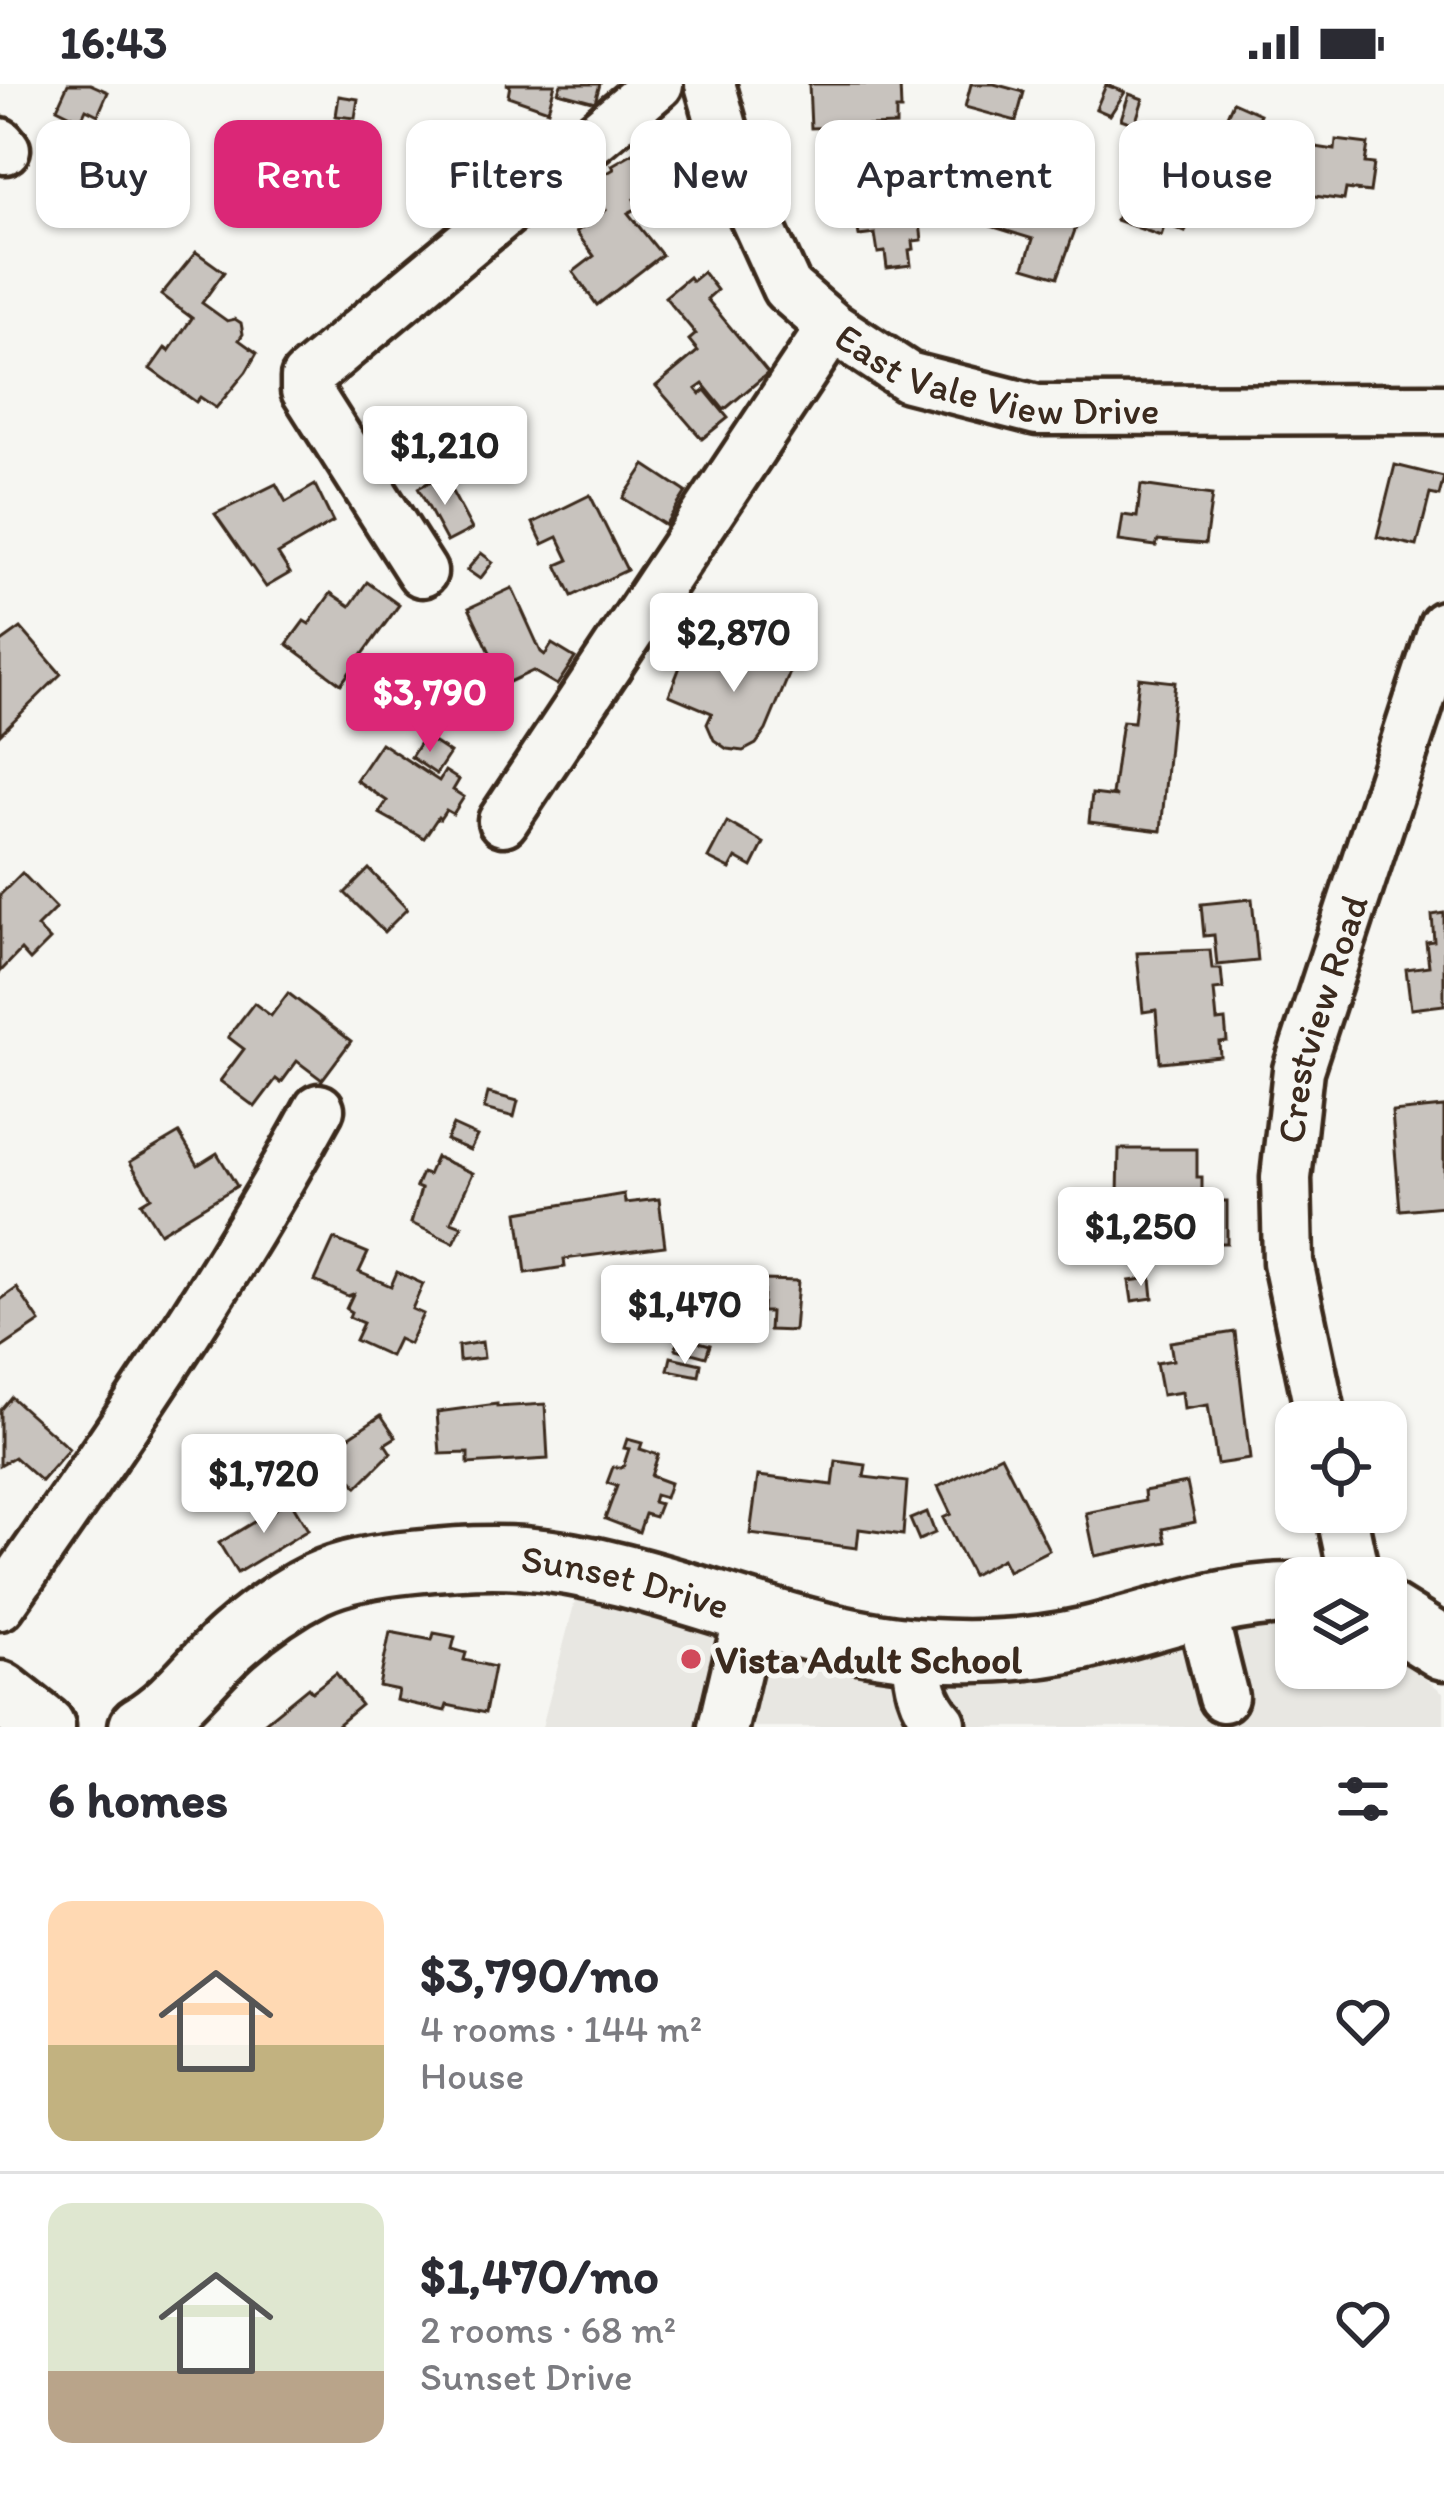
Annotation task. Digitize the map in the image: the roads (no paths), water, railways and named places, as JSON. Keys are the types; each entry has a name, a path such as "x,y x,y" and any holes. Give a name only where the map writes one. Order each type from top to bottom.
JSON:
{"main road":[{"name":"Sunset Drive","path":"140,1727 172,1705 232,1641 280,1604 318,1583 383,1565 459,1557 522,1558 585,1568 854,1639 916,1648 1022,1649 1079,1640 1247,1597 1275,1595"},
{"path":"1407,1626 1444,1649"},
{"path":"0,1692 44,1727"}],"street":[{"path":"422,572 306,390 306,378 658,84"},
{"name":"East Vale View Drive","path":"710,84 736,176 788,288 832,327 908,377 1036,410 1444,409"},
{"path":"503,820 832,327"},
{"name":"Crestview Road","path":"1318,1401 1288,1262 1286,1178 1298,1070 1444,626"},
{"path":"0,1605 147,1396 319,1109"},
{"path":"1202,1609 1223,1697"},
{"path":"723,1727 750,1612"},
{"path":"916,1648 920,1689 941,1723"}],"place":[{"name":"Vista Adult School","path":"691,1659"}]}
